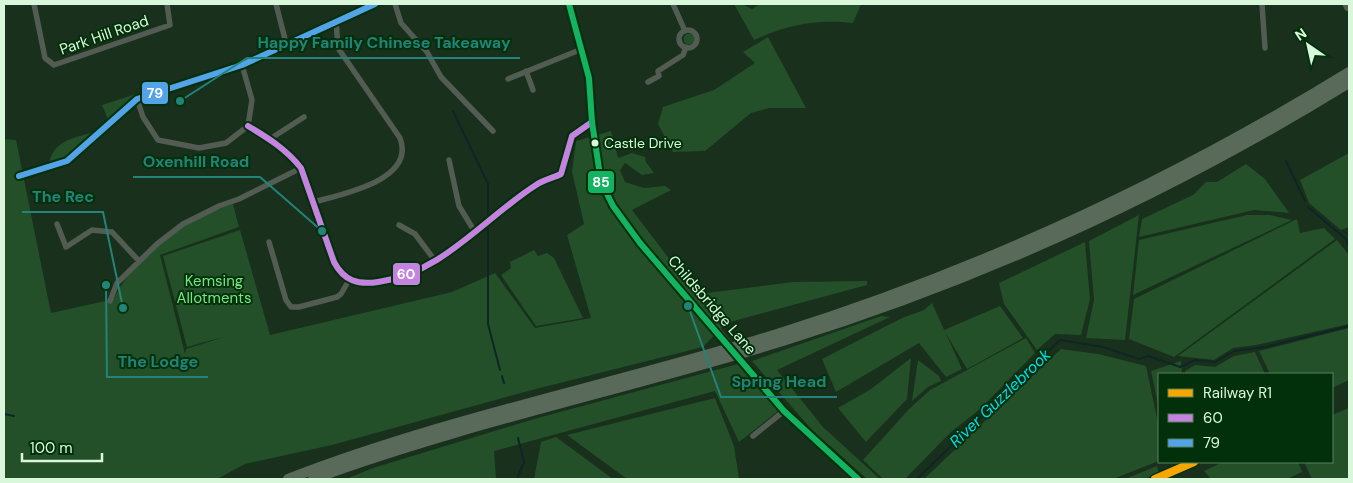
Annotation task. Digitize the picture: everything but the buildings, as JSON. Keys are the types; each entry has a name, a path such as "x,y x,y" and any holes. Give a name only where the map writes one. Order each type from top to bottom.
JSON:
{"highway":[{"path":"288,479 428,430 742,344 907,289 1040,235 1140,188 1247,132 1349,72"},
{"path":"314,479 460,430 675,373 787,340 934,288 1028,250 1130,203 1253,139 1349,83"}],"street":[{"name":"Park Hill Road","path":"34,4 45,58 54,65 170,26 168,4"},
{"path":"276,4 286,43"},
{"path":"19,176 67,161 136,99 242,65 336,20 375,4"},
{"path":"395,4 401,23 427,52 442,77 493,131"},
{"name":"Childsbridge Lane","path":"569,4 589,78 592,122 600,182 613,206 640,242 714,326 784,411 854,478"},
{"path":"673,4 684,31"},
{"path":"1262,4 1265,48"},
{"path":"314,202 355,190 386,176 397,167 403,153 400,138 338,48 336,20"},
{"path":"692,30 697,37 694,45 686,47 681,44 680,38 684,31 692,30"},
{"path":"648,82 659,76 658,71 683,55 686,47"},
{"path":"508,79 582,49"},
{"path":"136,99 143,117 158,140 199,148 226,143 248,126 252,100 242,65"},
{"path":"526,71 533,90"},
{"path":"270,139 304,117"},
{"path":"248,126 270,139 292,156 301,168 334,262 349,280 361,284 399,279 436,262 537,184 561,174 572,136 592,122"},
{"path":"449,160 458,206 475,232"},
{"path":"110,301 117,283 139,261 183,224 301,168"},
{"path":"57,224 66,247 92,230 112,232 139,261"},
{"path":"400,225 415,234 436,262"},
{"path":"269,242 286,300 294,308 337,297 341,294 349,280"},
{"path":"753,436 784,411"}],"green space":[{"path":"734,4 742,4 752,9 760,4 861,4 853,23 814,22 779,30 754,40"},
{"path":"689,33 695,39 689,45 683,39"},
{"path":"768,37 806,108 769,108 751,113 705,151 673,152 658,124 663,107 714,90 755,63 743,52"},
{"path":"136,94 136,97 109,122 102,105"},
{"name":"Kemsing Allotments","path":"611,131 618,158 632,153 645,157 646,162 654,173 642,175 625,163 620,170 625,182 644,188 665,186 671,190 632,210 677,269 699,294 793,282 867,281 867,285 726,323 703,347 528,391 332,445 245,464 217,479 4,479 4,139 16,140 51,313 114,299 134,268 164,240 199,218 233,204 239,227 160,255 185,354 186,349 227,336 187,347 163,256 240,230 270,335 452,292 495,273 535,328 591,318 567,235 584,224 572,172 576,141"},
{"path":"95,132 65,158 49,164 51,156 60,145 72,138"},
{"path":"1349,153 1349,227 1341,230 1309,203 1300,180"},
{"path":"1246,164 1265,179 1289,213 1254,210 1139,237 1142,219 1193,195 1206,182 1217,182"},
{"path":"1139,215 1125,340 1086,338 1094,300 1089,241"},
{"path":"1247,215 1270,215 1292,220 1133,295 1139,240"},
{"path":"1297,219 1300,233 1324,228 1335,239 1174,357 1129,339 1134,299"},
{"path":"1337,240 1348,254 1349,260 1349,324 1256,345 1233,348 1214,360 1178,356"},
{"path":"1085,242 1090,299 1081,335 1055,334 1037,350 1004,304 999,283"},
{"path":"534,250 538,256 547,253 554,258 583,318 536,326 501,275 511,268 510,262"},
{"path":"932,303 962,369 946,377 919,343 836,392 822,359 902,318 924,310"},
{"path":"1000,306 1023,338 967,369 944,330"},
{"path":"881,316 890,317 777,370 823,427 880,479 867,479 812,430 752,361"},
{"path":"1349,328 1349,380 1333,388 1333,373 1270,373 1259,351"},
{"path":"1026,338 1035,353 980,409 951,432 905,479 882,478 863,460 909,409 930,390"},
{"path":"1061,349 1098,354 1146,366 1158,423 1158,461 1113,479 924,479"},
{"path":"1255,352 1265,373 1186,373 1185,371 1195,365 1215,367 1234,356"},
{"path":"911,358 907,399 866,442 838,408 871,389"},
{"path":"918,360 939,376 941,381 928,387 912,401"},
{"path":"1181,361 1182,373 1158,373 1158,404 1151,371"},
{"path":"738,364 778,411 739,442 715,391 494,451 496,479 346,479 373,468 534,419"},
{"path":"715,398 734,446 739,479 627,479 567,435"},
{"path":"1349,408 1349,479 1312,479 1304,463 1333,463 1333,415"},
{"path":"556,437 613,479 534,479 541,442"},
{"path":"1221,463 1298,463 1302,472 1287,479 1211,479 1204,471"},
{"path":"1157,466 1159,473 1144,479 1125,479"}],"waterway":[{"path":"453,111 488,184 488,216"},
{"path":"1286,161 1305,201"},
{"path":"1308,207 1346,239 1349,247"},
{"path":"488,227 488,324 500,370"},
{"name":"River Guzzlebrook","path":"917,479 1060,340 1103,347 1139,359 1149,356 1180,367 1195,360 1215,362 1234,351 1265,347 1349,326"},
{"path":"502,376 504,383"},
{"path":"4,414 14,416"},
{"path":"517,479 524,462 518,438"}],"rail line":[{"name":"R1","path":"1155,479 1192,463"}],"transit line":[{"name":"79","path":"19,176 67,161 137,99 242,65 375,4"},
{"name":"85","path":"569,4 589,78 592,122 601,182 613,206 640,243 784,411 858,479"},
{"name":"60","path":"248,126 283,150 301,168 334,262 342,274 358,282 371,283 401,277 423,268 443,256 536,185 561,174 572,136 592,122"}],"place":[{"name":"Happy Family Chinese Takeaway","path":"180,101"},
{"name":"Castle Drive","path":"595,143"},
{"name":"Oxenhill Road","path":"322,231"},
{"name":"The Lodge","path":"106,285"},
{"name":"Spring Head","path":"688,306"},
{"name":"The Rec","path":"123,308"}]}
